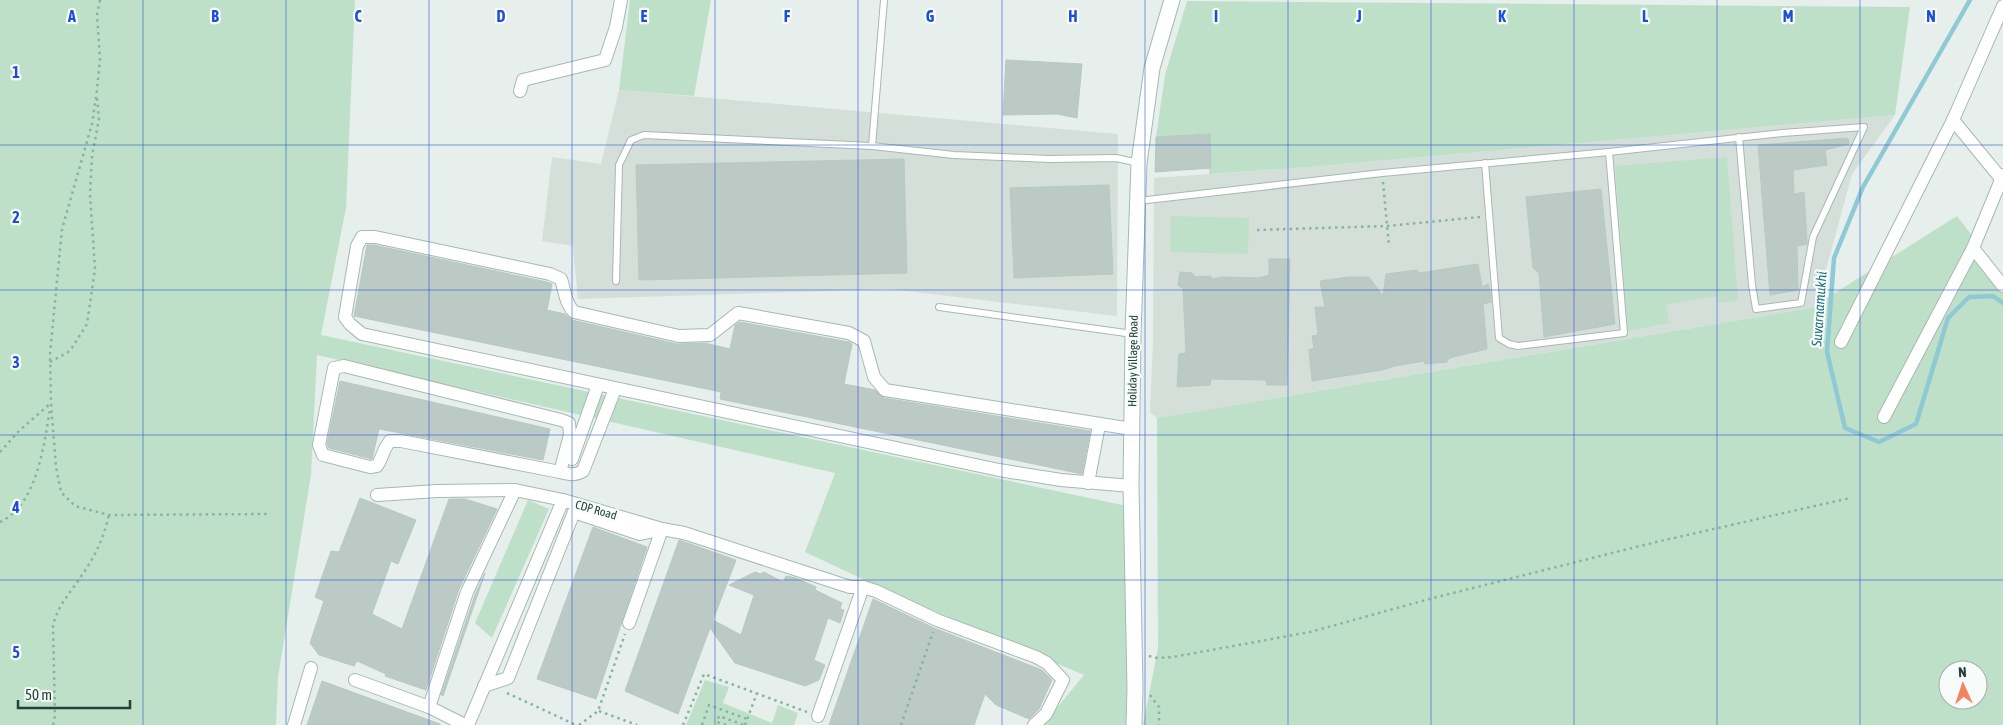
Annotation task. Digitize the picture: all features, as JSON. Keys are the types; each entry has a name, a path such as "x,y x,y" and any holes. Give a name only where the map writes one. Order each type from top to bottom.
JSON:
{"street":[{"path":"520,91 522,80 605,60 616,27 621,0"},
{"name":"Holiday Village Road","path":"1134,725 1131,486 1137,201 1139,163 1152,68 1172,0"},
{"path":"1840,342 1952,120 2003,6"},
{"path":"1884,417 1973,248 2002,178 1952,120"},
{"path":"1131,486 1061,480 999,470 362,334 350,324 345,316 357,246 362,237 375,236 550,274 561,279 566,291 567,305 574,312 679,336 710,335 738,313 849,333 864,341 874,377 885,390 1132,429"},
{"path":"1973,248 2003,286"},
{"path":"563,473 570,435 569,423 344,366 334,368 319,445 322,455 370,467 377,466 382,458 384,448 390,441 401,441 563,473 574,475 583,471 615,389"},
{"path":"563,473 598,385"},
{"path":"1088,483 1099,425"},
{"path":"377,495 437,491 515,490 563,500"},
{"path":"429,707 467,592 515,490"},
{"name":"CDP Road","path":"467,725 563,500 662,529 684,533 850,587 863,587 876,591 936,620 1036,657 1047,663 1063,680 1046,714 1034,725"},
{"path":"484,686 508,678 574,512 640,534 662,529"},
{"path":"629,623 662,529"},
{"path":"818,716 863,587"},
{"path":"294,725 311,668"},
{"path":"355,680 429,707 467,725"}],"lane":[{"path":"872,146 884,0"},
{"path":"1137,201 1382,173 1739,138 1864,127 1813,237 1801,303 1756,309 1752,285 1739,138"},
{"path":"616,281 619,165 631,140 644,135 872,146 954,155 1049,159 1116,158 1139,163"},
{"path":"1486,163 1499,338 1509,344 1518,346 1624,333 1610,152"},
{"path":"940,307 1133,334"}],"path":[{"path":"100,0 98,15 100,59 97,90 92,124 62,229 50,362 56,467 61,492 75,506 109,515 266,514"},
{"path":"50,362 70,351 86,324 95,269 90,194 92,156 98,119 97,90"},
{"path":"1382,173 1389,246"},
{"path":"1257,230 1387,226 1489,216"},
{"path":"0,452 19,431 51,403"},
{"path":"0,522 10,517 22,502 33,480 43,451 51,403"},
{"path":"1133,652 1157,658 1173,657 1310,632 1443,595 1662,541 1850,498"},
{"path":"53,725 55,716 53,626 56,614 84,574 98,548 109,515"},
{"path":"901,725 936,620"},
{"path":"501,690 578,725 598,711 629,623"},
{"path":"683,725 704,674 818,716"},
{"path":"1135,688 1150,695 1156,703 1159,725"},
{"path":"726,725 717,722 719,716 744,725 757,693"},
{"path":"702,725 709,705 747,719"},
{"path":"598,711 637,725"}],"shaded area":[{"path":"619,90 1118,134 1117,316 890,289 578,299 573,246 542,241 552,157 601,164"},
{"path":"1895,115 1852,174 1817,303 1811,308 1157,418 1150,412 1153,343 1154,178 1309,167"}],"green space":[{"path":"0,0 355,0 346,208 321,335 1127,506 1136,686 1127,725 1043,725 1084,675 899,596 805,552 835,473 317,355 311,475 278,677 276,725 0,725"},
{"path":"630,0 711,0 694,96 619,90"},
{"path":"1187,1 1910,7 1895,115 1309,167 1209,174 1210,134 1156,137 1165,75"},
{"path":"1727,157 1738,300 1718,303 1717,296 1666,305 1669,323 1628,331 1615,166"},
{"path":"1171,216 1249,218 1248,254 1170,252"},
{"path":"1957,216 2003,276 2003,725 1143,725 1158,648 1157,418 1811,308"},
{"path":"528,500 549,509 492,638 475,623"},
{"path":"705,680 729,687 723,703 772,723 778,705 798,713 794,725 686,725"}],"building":[{"path":"1006,60 1082,64 1077,118 1057,114 1003,115"},
{"path":"1210,134 1211,168 1155,172 1156,137"},
{"path":"1848,138 1849,144 1825,150 1827,165 1793,170 1794,194 1804,192 1807,244 1797,246 1798,290 1770,295 1758,145"},
{"path":"904,159 907,273 639,280 636,165"},
{"path":"1109,185 1113,274 1014,278 1010,188"},
{"path":"1601,189 1615,324 1544,337 1539,273 1533,268 1526,197"},
{"path":"367,245 547,282 552,284 547,310 565,314 572,320 677,344 705,343 730,349 735,325 740,322 849,342 852,344 844,384 875,390 884,398 1090,431 1082,474 720,399 721,392 354,316"},
{"path":"1269,259 1290,259 1287,385 1267,385 1266,380 1211,379 1210,385 1177,387 1179,354 1186,353 1183,289 1178,285 1180,272 1192,273 1195,277 1211,276 1211,279 1223,277 1258,278 1269,275"},
{"path":"1478,264 1482,287 1488,284 1491,295 1491,302 1483,304 1487,349 1449,358 1447,362 1425,364 1424,361 1312,381 1309,350 1314,348 1312,336 1318,335 1315,307 1325,307 1320,281 1348,277 1369,277 1383,296 1386,274 1417,270 1419,273"},
{"path":"340,381 550,429 543,460 379,429 372,459 329,448 327,444"},
{"path":"360,498 416,520 398,564 391,561 372,614 402,629 449,499 465,499 497,509 459,589 426,690 385,676 386,674 357,661 354,666 319,655 310,643 324,601 315,597 331,551 339,552"},
{"path":"593,527 647,547 596,699 537,679"},
{"path":"679,540 736,560 713,620 741,635 754,595 729,585 755,572 760,574 764,572 783,582 786,576 796,578 816,587 815,590 842,603 840,609 844,610 840,623 828,618 814,660 825,665 819,680 805,686 735,663 710,628 678,714 625,691"},
{"path":"485,573 443,696 441,695 475,595"},
{"path":"873,599 934,628 1042,670 1052,680 1039,709 1029,719 996,705 985,694 974,725 829,725"},
{"path":"322,681 440,724 440,725 307,725"}],"waterway":[{"name":"Suvarnamukhi","path":"1970,0 1863,187 1834,258 1827,352 1845,428 1879,442 1916,424 1948,318 1969,297 1993,296 2003,303"}]}
